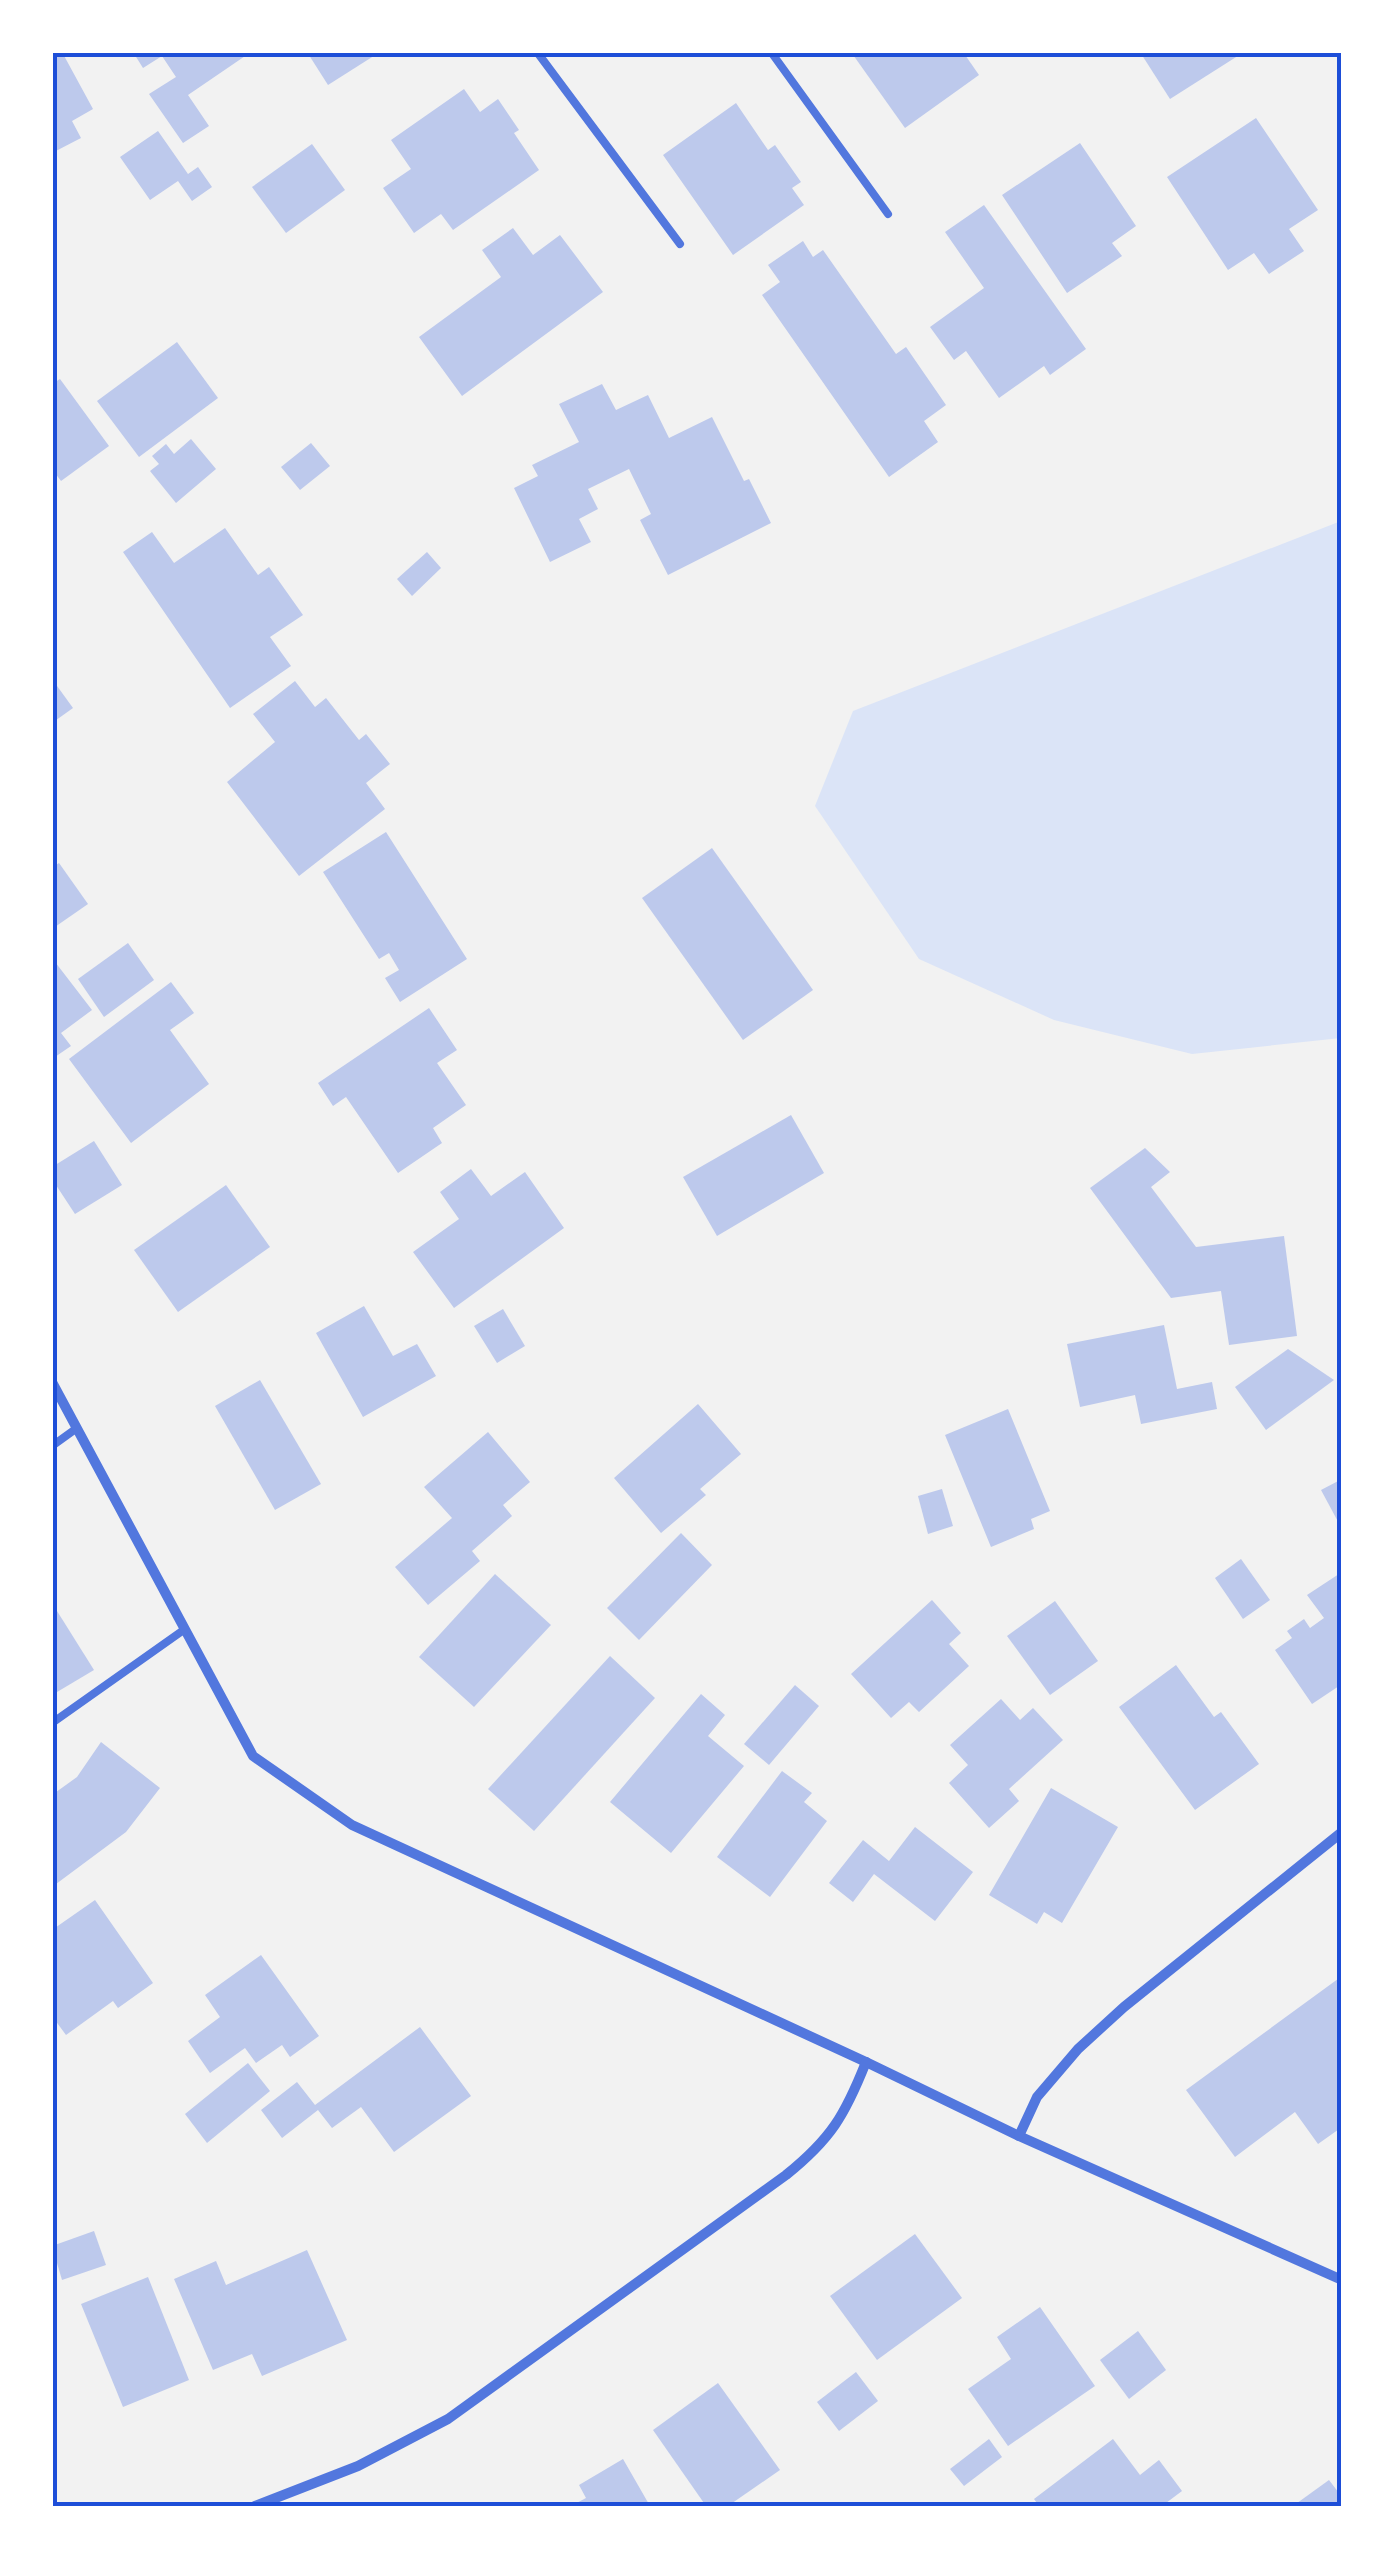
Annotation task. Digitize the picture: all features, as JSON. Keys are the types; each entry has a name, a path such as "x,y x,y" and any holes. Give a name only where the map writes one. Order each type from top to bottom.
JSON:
{"street":[{"path":"52,1382 253,1756 352,1825 1019,2136 1342,2280"},
{"path":"1019,2136 1036,2096 1090,2038 1124,2006 1342,1832"},
{"path":"255,2506 358,2466 448,2419 786,2175 820,2148 848,2107 866,2062"}],"lane":[{"path":"538,52 680,244"},
{"path":"771,52 888,214"},
{"path":"52,1446 77,1428"},
{"path":"52,1723 186,1629"}],"shaded area":[{"path":"1341,521 1341,1038 1192,1054 1054,1020 919,959 815,806 853,711"}],"building":[{"path":"62,52 93,109 72,121 81,138 52,153 52,55"},
{"path":"133,52 251,52 188,95 209,126 183,143 149,94 176,77 162,56 143,68"},
{"path":"307,52 380,52 328,85"},
{"path":"851,52 963,52 979,75 905,128"},
{"path":"1140,52 1244,52 1170,99"},
{"path":"464,89 480,112 498,99 519,130 514,133 539,170 453,230 441,214 414,233 383,188 411,169 391,140"},
{"path":"736,103 768,150 775,145 801,182 792,188 804,205 733,255 663,155"},
{"path":"1256,118 1318,210 1289,229 1304,251 1269,274 1254,253 1228,270 1167,177"},
{"path":"158,131 188,174 198,167 212,187 192,201 178,181 150,200 120,157"},
{"path":"1080,143 1136,226 1112,243 1122,256 1067,293 1002,195"},
{"path":"312,144 345,190 286,233 252,187"},
{"path":"984,205 1086,349 1050,375 1044,366 999,398 966,351 954,360 930,327 984,288 945,232"},
{"path":"513,228 533,255 560,235 603,292 462,396 419,337 501,277 482,250"},
{"path":"803,241 813,257 823,250 896,354 906,347 946,405 924,421 938,442 889,477 762,295 780,282 768,265"},
{"path":"177,342 218,398 139,457 97,401"},
{"path":"60,379 109,446 61,481 52,469 52,384"},
{"path":"602,384 616,410 648,395 669,438 712,417 744,481 749,479 771,523 668,575 640,520 651,514 629,469 588,489 598,509 579,519 591,542 550,562 514,488 538,476 532,465 579,442 559,404"},
{"path":"191,439 216,469 176,503 150,471 159,464 152,456 166,444 174,454"},
{"path":"311,443 330,466 300,490 281,467"},
{"path":"225,528 258,575 269,567 303,615 270,637 291,666 230,708 123,552 152,532 174,563"},
{"path":"427,552 441,568 412,596 397,579"},
{"path":"52,679 73,708 52,723"},
{"path":"295,681 315,707 326,698 359,740 366,734 390,764 366,783 385,809 299,876 227,782 275,742 253,714"},
{"path":"386,832 467,959 400,1002 385,978 399,970 389,953 379,959 323,872"},
{"path":"712,848 813,990 743,1040 642,898"},
{"path":"59,863 88,904 52,929 52,868"},
{"path":"128,943 154,980 104,1017 78,979"},
{"path":"52,958 92,1010 61,1033 71,1046 52,1059"},
{"path":"171,982 194,1013 170,1030 209,1084 131,1143 69,1059"},
{"path":"429,1008 457,1050 437,1063 466,1105 433,1128 442,1143 398,1173 346,1097 333,1106 318,1083"},
{"path":"791,1115 824,1173 717,1236 683,1177"},
{"path":"94,1141 122,1185 75,1214 52,1179 52,1167"},
{"path":"1145,1148 1170,1172 1151,1187 1196,1247 1284,1236 1297,1336 1229,1345 1221,1291 1171,1298 1090,1188"},
{"path":"471,1169 491,1196 525,1172 564,1228 454,1308 413,1252 459,1219 440,1192"},
{"path":"226,1185 270,1247 178,1312 134,1250"},
{"path":"364,1306 393,1356 417,1344 436,1376 363,1417 316,1333"},
{"path":"503,1309 525,1346 497,1363 474,1326"},
{"path":"1164,1325 1177,1389 1212,1382 1217,1409 1141,1424 1135,1395 1080,1407 1067,1344"},
{"path":"1288,1349 1334,1380 1266,1430 1235,1387"},
{"path":"260,1380 321,1484 275,1510 215,1406"},
{"path":"698,1404 741,1454 700,1489 706,1495 661,1533 614,1478"},
{"path":"1008,1409 1050,1511 1031,1519 1034,1529 991,1547 945,1435"},
{"path":"488,1432 530,1482 503,1505 512,1516 472,1551 480,1561 428,1605 395,1567 452,1518 424,1487"},
{"path":"1342,1479 1342,1529 1321,1490"},
{"path":"942,1489 953,1526 928,1534 918,1496"},
{"path":"681,1533 712,1565 639,1640 607,1608"},
{"path":"1241,1559 1270,1600 1243,1619 1215,1578"},
{"path":"1342,1572 1342,1684 1312,1704 1275,1650 1292,1638 1287,1631 1304,1619 1310,1628 1324,1618 1307,1595"},
{"path":"495,1574 551,1625 474,1707 419,1657"},
{"path":"932,1600 961,1633 949,1644 969,1666 919,1712 909,1702 891,1718 851,1674"},
{"path":"1055,1601 1098,1661 1050,1695 1007,1636"},
{"path":"52,1603 94,1670 52,1695"},
{"path":"610,1656 655,1698 534,1831 488,1789"},
{"path":"1176,1665 1214,1717 1221,1712 1259,1764 1195,1810 1119,1707"},
{"path":"795,1685 819,1706 769,1765 744,1744"},
{"path":"701,1694 725,1715 708,1736 744,1766 671,1853 610,1802"},
{"path":"1001,1699 1020,1720 1033,1708 1063,1740 1009,1789 1019,1801 989,1828 949,1783 968,1765 950,1745"},
{"path":"101,1742 160,1788 126,1832 52,1887 52,1795 77,1777"},
{"path":"782,1771 812,1793 804,1802 827,1821 770,1897 717,1857"},
{"path":"1051,1788 1118,1827 1062,1923 1044,1912 1037,1924 989,1895"},
{"path":"915,1827 973,1872 935,1921 874,1874 853,1902 829,1883 863,1840 889,1861"},
{"path":"95,1900 153,1983 118,2008 113,2001 66,2035 52,2016 52,1930"},
{"path":"261,1955 319,2036 290,2057 282,2045 256,2063 245,2048 210,2073 188,2041 220,2017 205,1995"},
{"path":"1342,1976 1342,2127 1318,2144 1295,2112 1235,2157 1186,2090"},
{"path":"420,2027 471,2096 394,2152 361,2107 332,2128 318,2110 282,2138 261,2110 297,2082 315,2105"},
{"path":"248,2063 270,2091 207,2143 185,2114"},
{"path":"94,2231 106,2265 62,2280 52,2246"},
{"path":"915,2234 962,2298 877,2360 830,2296"},
{"path":"307,2250 347,2340 262,2376 252,2354 213,2370 174,2279 216,2261 226,2285"},
{"path":"148,2277 189,2380 123,2407 81,2304"},
{"path":"1040,2307 1095,2386 1008,2446 968,2389 1011,2359 997,2337"},
{"path":"1138,2331 1166,2370 1129,2399 1100,2360"},
{"path":"856,2372 878,2401 839,2431 817,2402"},
{"path":"718,2383 780,2470 728,2506 706,2506 653,2430"},
{"path":"989,2439 1002,2457 964,2486 950,2469"},
{"path":"1113,2439 1140,2475 1159,2460 1182,2491 1162,2506 1039,2506 1034,2499"},
{"path":"623,2459 650,2506 571,2506 586,2498 579,2485"},
{"path":"1329,2480 1342,2497 1342,2506 1293,2506"}]}
